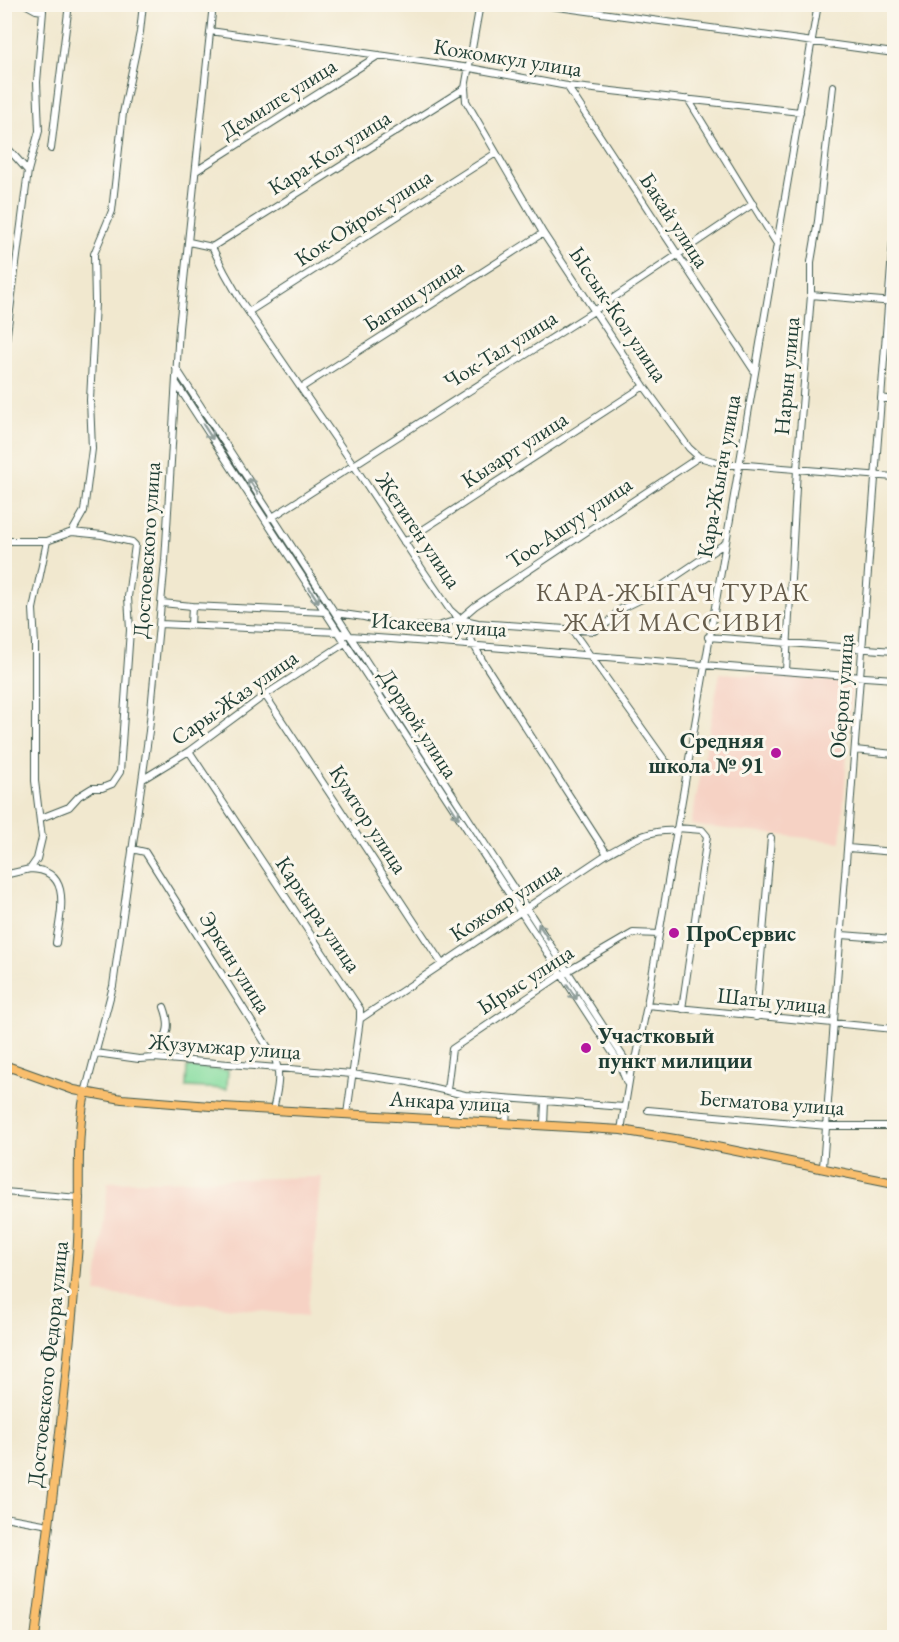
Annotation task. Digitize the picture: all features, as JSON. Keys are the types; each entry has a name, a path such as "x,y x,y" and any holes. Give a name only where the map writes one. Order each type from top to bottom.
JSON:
{"main road":[{"name":"Анкара улица","path":"4,1065 44,1081 86,1093 149,1102 621,1130 824,1167 894,1183"},
{"name":"Достоевского Федора улица","path":"34,1638 49,1525 76,1266 80,1198 79,1139 86,1093"}],"street":[{"path":"25,4 43,11"},
{"path":"51,149 69,4"},
{"path":"72,532 84,511 92,450 90,400 95,303 94,254 112,211 123,113 140,32 143,4"},
{"name":"Достоевского улица","path":"86,1093 113,986 143,779 162,603 176,368 213,4"},
{"path":"465,88 480,4"},
{"path":"536,4 894,53"},
{"name":"Кара-Жыгач улица","path":"621,1130 631,1069 647,1005 708,637 818,4"},
{"path":"4,357 28,171 39,131 37,82 43,11 48,5"},
{"name":"Кожомкул улица","path":"210,31 470,68 567,86 800,112"},
{"name":"Демилге улица","path":"196,171 379,55"},
{"name":"Бакай улица","path":"567,86 755,372"},
{"name":"Нарын улица","path":"786,671 797,469 811,295 811,262 818,221 833,86"},
{"name":"Ыссык-Кол улица","path":"465,88 466,101 543,233 644,386 689,448 699,457"},
{"name":"Кара-Кол улица","path":"212,247 465,88"},
{"path":"688,99 777,244"},
{"path":"4,144 28,171"},
{"name":"Кок-Ойрок улица","path":"250,311 496,153"},
{"name":"Чок-Тал улица","path":"265,521 594,310 753,204"},
{"name":"Оберон улица","path":"824,1167 874,476 891,302 894,227"},
{"name":"Багыш улица","path":"301,388 543,233"},
{"path":"189,242 212,247"},
{"name":"Жетиген улица","path":"212,247 225,273 301,388 450,610 460,619 482,660 607,854"},
{"path":"811,295 891,302"},
{"name":"Дордой улица","path":"176,368 631,1069"},
{"path":"175,383 188,384"},
{"name":"Дордой улица","path":"175,383 618,1061 628,1086"},
{"name":"Кызарт улица","path":"404,542 644,386"},
{"path":"881,399 894,400"},
{"path":"174,406 181,400 188,402"},
{"path":"699,457 738,465 894,477"},
{"name":"Тоо-Ашуу улица","path":"460,619 475,606 699,457"},
{"path":"4,541 47,542 72,532 124,539 135,545 128,597 130,630 120,772 112,784 102,788 92,788 79,796 69,807 41,818"},
{"path":"30,869 37,859 42,838 35,781 33,609 47,542"},
{"name":"Исакеева улица","path":"162,603 325,612 364,617 407,627 438,626 460,619 478,623 594,631 602,628 619,610 642,599 724,544"},
{"path":"191,625 192,606"},
{"name":"Исакеева улица","path":"160,624 338,632 351,636 894,678"},
{"path":"572,630 666,762 686,774"},
{"path":"708,637 894,651"},
{"name":"Сары-Жаз улица","path":"143,779 189,751 266,695 345,643"},
{"name":"Кумтор улица","path":"266,695 442,964"},
{"path":"855,750 894,754"},
{"name":"Каркыра улица","path":"189,751 360,1009 360,1019"},
{"name":"Кожояр улица","path":"360,1019 607,854 640,836 660,830 702,830 707,836 682,1009"},
{"path":"756,1017 771,838"},
{"path":"848,848 894,852"},
{"name":"Эркин улица","path":"132,849 145,852 279,1067"},
{"path":"4,875 30,869 42,869 51,873 59,885 63,898 56,944"},
{"name":"Ырыс улица","path":"447,1090 452,1049 568,970 633,933 658,934"},
{"path":"842,935 894,939"},
{"name":"Шаты улица","path":"647,1005 894,1029"},
{"path":"154,1058 168,1030 169,1022 164,1007"},
{"path":"347,1114 360,1019"},
{"name":"Жузумжар улица","path":"96,1053 139,1059 154,1058 352,1074"},
{"path":"626,1058 635,1059"},
{"path":"273,1110 279,1067"},
{"path":"352,1074 465,1095 624,1107"},
{"path":"506,1122 508,1099"},
{"path":"544,1125 545,1101"},
{"name":"Бегматова улица","path":"648,1110 827,1126 894,1126"},
{"path":"4,1192 80,1198"},
{"path":"4,1517 49,1525"}],"shaded area":[{"name":"Средняя школа № 91","path":"720,673 852,682 841,842 691,825"},
{"path":"322,1177 307,1316 96,1293 108,1182"}],"green space":[{"path":"187,1067 228,1070 227,1089 186,1087"}],"place":[{"name":"Средняя школа № 91","path":"776,753"},
{"name":"ПроСервис","path":"674,933"},
{"name":"Участковый пункт милиции","path":"586,1048"}],"district":[{"name":"КАРА-ЖЫГАЧ ТУРАК ЖАЙ МАССИВИ","path":"673,607"}]}
